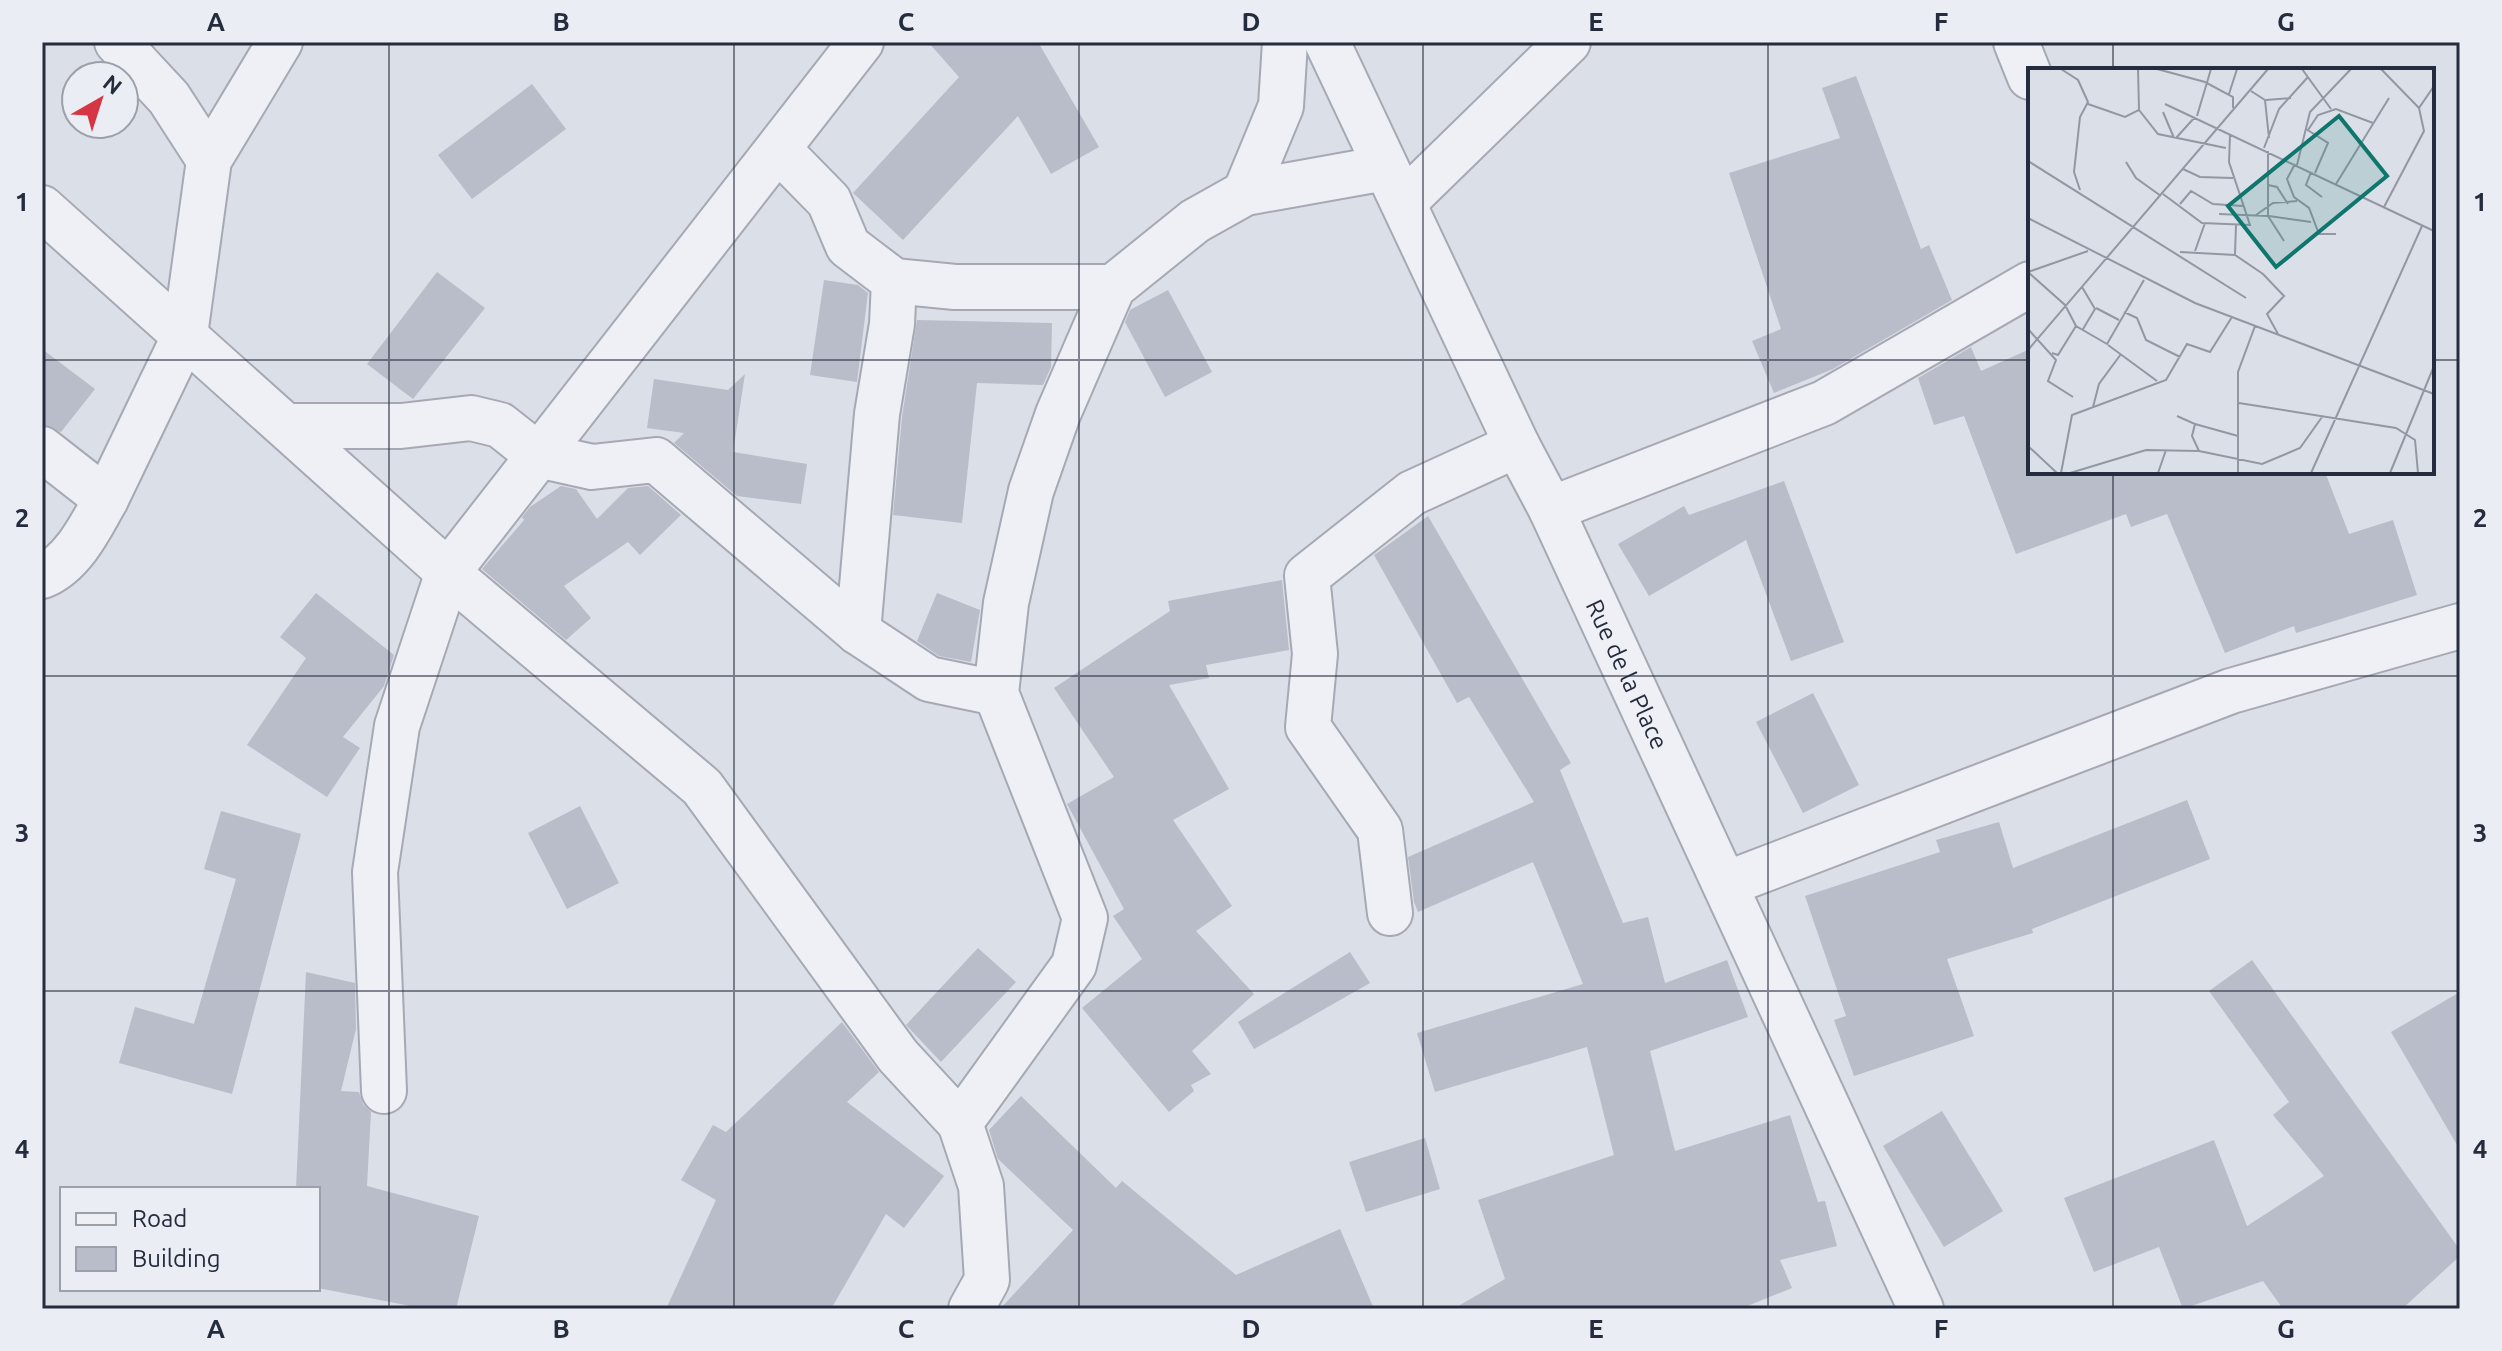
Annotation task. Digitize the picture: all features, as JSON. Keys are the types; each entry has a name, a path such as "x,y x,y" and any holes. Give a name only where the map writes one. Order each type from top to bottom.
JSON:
{"street":[{"path":"117,42 169,98 209,160"},
{"path":"42,576 52,572 85,538 185,335 209,160 280,42"},
{"path":"384,1091 375,872 397,726 455,578 538,455 861,42"},
{"path":"1245,193 1281,106 1285,42"},
{"name":"Rue de la Place","path":"1327,42 1517,445 1551,509 1921,1309"},
{"path":"960,1123 1074,965 1085,918 996,693 1006,603 1031,491 1058,414 1113,287 1195,221 1245,193 1394,185 1568,42"},
{"path":"2016,42 2028,72"},
{"path":"779,150 829,201 848,246 894,281 955,287 1113,287"},
{"path":"42,208 290,426 455,578 702,787 898,1056 960,1123 981,1186 987,1280 971,1309"},
{"path":"858,632 877,414 892,324 894,281"},
{"path":"1551,509 1824,403 2028,285"},
{"path":"290,426 401,426 471,418 500,425 538,455 592,467 656,460 858,632 929,679 996,693"},
{"path":"1390,913 1380,830 1308,727 1315,654 1307,576 1412,493 1517,445"},
{"path":"42,449 106,499"},
{"path":"1726,884 2231,691 2460,626"}],"building":[{"path":"928,42 1038,42 1099,147 1051,174 1018,116 903,240 853,193 959,77"},
{"path":"1856,76 1921,249 1929,245 1952,300 1833,369 1774,393 1752,341 1781,329 1729,173 1840,138 1822,88"},
{"path":"532,84 566,129 472,199 438,155"},
{"path":"437,272 485,308 413,399 367,364"},
{"path":"824,280 858,285 868,293 857,382 810,375"},
{"path":"1168,290 1212,372 1165,397 1125,322 1130,310"},
{"path":"917,320 1052,323 1051,367 1043,385 977,383 962,523 893,515 902,417"},
{"path":"1971,347 1981,371 2028,350 2028,474 2326,474 2349,534 2393,520 2417,595 2296,633 2294,626 2225,653 2167,514 2131,527 2126,514 2016,554 1964,416 1934,425 1918,378"},
{"path":"42,349 95,389 61,432 42,425"},
{"path":"745,374 733,452 807,464 801,504 737,496 674,443 684,433 647,428 654,379 728,390"},
{"path":"1784,481 1844,642 1791,661 1746,540 1649,596 1618,544 1684,506 1689,515"},
{"path":"561,486 576,489 597,519 628,488 648,486 681,515 640,555 628,542 564,586 591,618 566,640 482,569 524,520 522,517 530,507"},
{"path":"1428,516 1571,763 1560,770 1623,923 1648,917 1665,983 1727,960 1748,1017 1650,1051 1675,1151 1790,1115 1818,1202 1825,1201 1837,1246 1780,1260 1792,1288 1740,1309 1453,1309 1505,1279 1478,1200 1614,1155 1587,1047 1435,1092 1417,1033 1583,984 1533,862 1418,912 1414,902 1408,857 1534,802 1469,697 1457,703 1374,555"},
{"path":"1282,580 1289,650 1206,665 1209,678 1169,685 1229,789 1173,820 1232,906 1196,931 1254,994 1192,1051 1211,1074 1191,1085 1194,1091 1169,1112 1082,1008 1142,959 1113,916 1124,909 1067,804 1114,777 1054,688 1170,611 1168,601"},
{"path":"316,593 394,655 384,686 343,737 360,748 327,797 247,745 306,658 280,637"},
{"path":"937,593 980,610 971,662 939,656 917,641"},
{"path":"1813,693 1859,785 1803,813 1756,722"},
{"path":"2187,800 2210,859 2032,929 2033,933 1947,959 1974,1036 1854,1076 1834,1020 1846,1016 1805,896 1940,852 1936,840 1999,822 2013,868"},
{"path":"580,806 619,883 567,909 528,833"},
{"path":"221,811 301,834 232,1094 119,1063 135,1007 194,1024 236,879 204,869"},
{"path":"978,948 1016,982 941,1062 906,1025"},
{"path":"1350,952 1370,983 1254,1049 1238,1022"},
{"path":"2252,960 2460,1250 2460,1256 2402,1309 2283,1309 2263,1281 2183,1309 2159,1247 2094,1272 2064,1198 2214,1140 2247,1226 2324,1176 2273,1115 2289,1102 2209,991"},
{"path":"306,972 355,983 356,1029 341,1091 359,1092 363,1104 371,1112 367,1186 479,1216 456,1309 426,1309 320,1288 320,1187 296,1187"},
{"path":"2460,992 2460,1150 2391,1032"},
{"path":"842,1022 879,1072 847,1102 944,1176 904,1228 886,1214 831,1309 666,1309 716,1200 681,1180 713,1125 726,1132"},
{"path":"1021,1096 1116,1188 1122,1181 1236,1275 1340,1229 1374,1309 1000,1309 1073,1230 998,1159 989,1130"},
{"path":"1942,1111 2003,1211 1944,1247 1883,1146"},
{"path":"1425,1138 1440,1189 1366,1212 1349,1162"}]}
